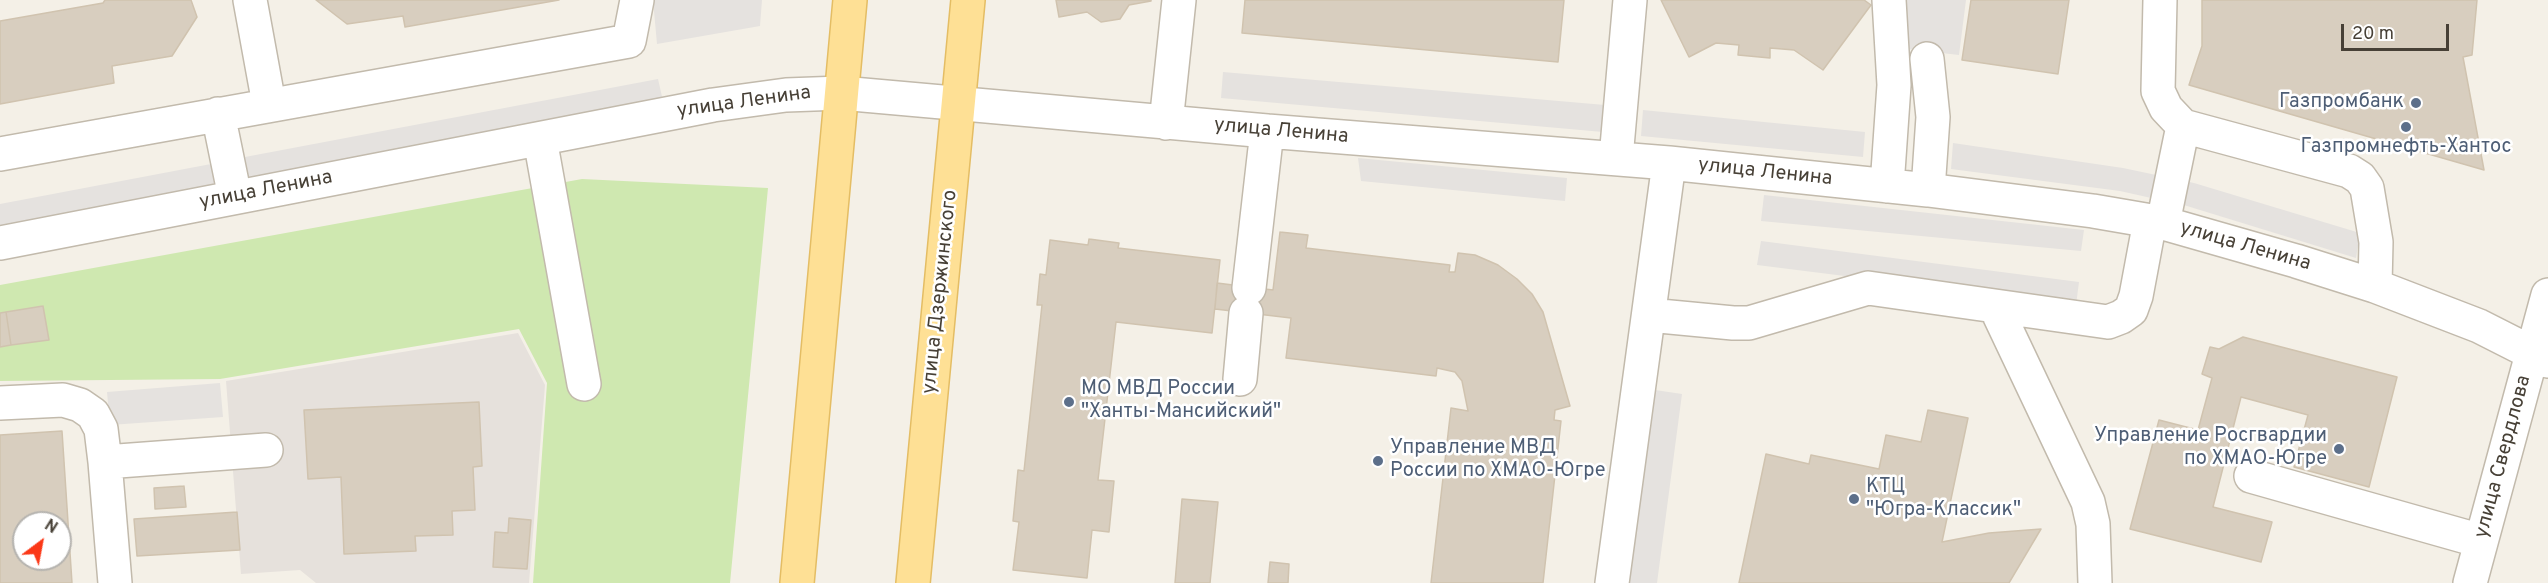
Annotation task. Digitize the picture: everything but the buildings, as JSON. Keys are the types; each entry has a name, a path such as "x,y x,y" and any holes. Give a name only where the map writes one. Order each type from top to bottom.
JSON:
{"main road":[{"path":"797,583 850,0"},
{"name":"улица Дзержинского","path":"913,583 968,0"}],"street":[{"path":"250,0 269,104"},
{"path":"0,154 629,41 637,0"},
{"path":"1166,123 1179,0"},
{"path":"1616,158 1630,0"},
{"path":"1887,186 1894,85 1889,0"},
{"path":"2160,0 2158,91 2166,108 2183,126 2349,171 2360,178 2367,188 2376,242 2374,286"},
{"path":"1927,59 1933,117 1928,190"},
{"name":"улица Ленина","path":"0,243 713,105 786,94 842,93 1166,123 1616,158 2051,205 2157,222 2296,261 2374,286 2479,326 2540,357"},
{"path":"218,114 235,197"},
{"path":"1649,315 1749,323 1868,288 2108,322 2121,318 2131,310 2136,296 2183,126"},
{"path":"1240,378 1266,131"},
{"path":"540,139 584,384"},
{"path":"1612,583 1669,163"},
{"name":"улица Свердлова","path":"2470,583 2481,541 2540,357 2548,296"},
{"path":"1995,306 2088,502 2093,524 2095,583"},
{"path":"0,403 63,400 80,405 93,414 101,429 115,583"},
{"path":"105,462 266,450"},
{"path":"2250,476 2481,541"}],"shaded area":[{"path":"653,0 762,0 760,26 657,44"},
{"path":"1902,0 1966,0 1959,55 1907,49"},
{"path":"1223,72 1605,105 1603,132 1221,98"},
{"path":"658,79 663,101 249,181 245,157"},
{"path":"1643,110 1865,132 1863,157 1641,136"},
{"path":"1953,143 2123,168 2194,183 2360,233 2356,258 2187,206 2120,191 1951,169"},
{"path":"1358,158 1567,178 1565,201 1361,181"},
{"path":"211,164 216,188 0,229 0,204"},
{"path":"1764,195 2084,230 2081,251 1761,221"},
{"path":"1761,241 2079,282 2076,305 1757,265"},
{"path":"518,333 545,385 529,583 316,583 300,570 241,574 226,381"},
{"path":"220,383 223,417 110,425 107,392"},
{"path":"1655,390 1682,394 1657,583 1629,583"}],"green space":[{"path":"582,179 768,188 730,583 533,583 547,383 519,329 220,379 0,381 0,285"}],"place":[{"name":"Газпромбанк","path":"2416,103"},
{"name":"Газпромнефть-Хантос","path":"2406,127"},
{"name":"МО МВД России \"Ханты-Мансийский\"","path":"1069,402"},
{"name":"Управление Росгвардии по ХМАО-Югре","path":"2339,449"},
{"name":"Управление МВД России по ХМАО-Югре","path":"1378,461"},
{"name":"КТЦ \"Югра-Классик\"","path":"1854,499"}]}
